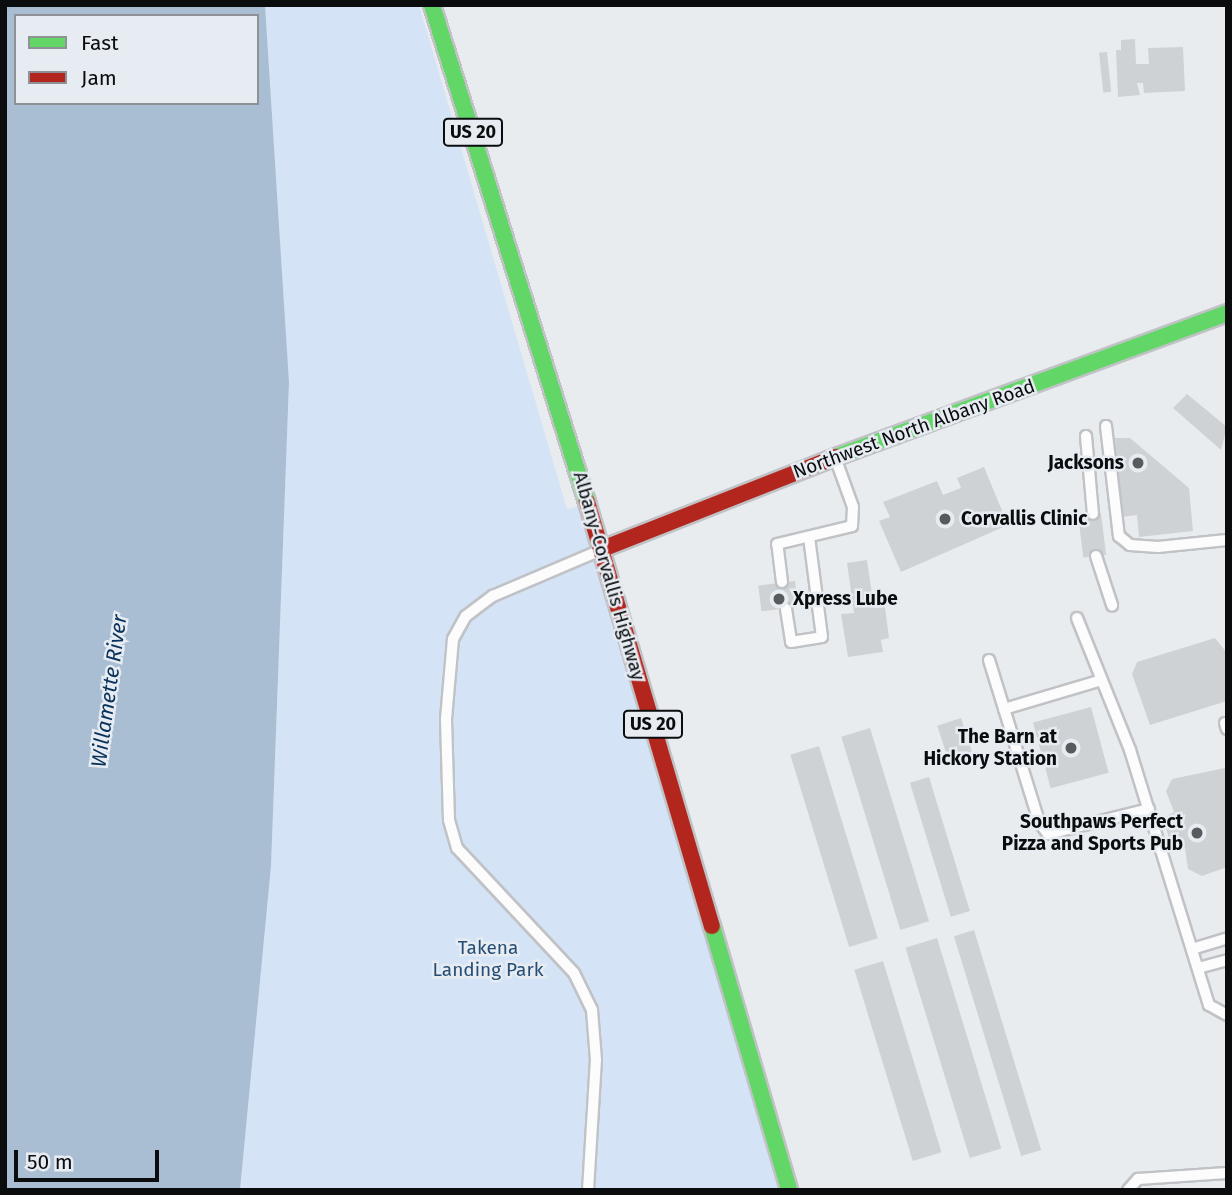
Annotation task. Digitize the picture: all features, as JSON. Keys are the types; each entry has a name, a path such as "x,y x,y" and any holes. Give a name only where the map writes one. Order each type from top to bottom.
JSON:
{"main road":[{"name":"Albany-Corvallis Highway","path":"432,5 602,549 789,1190"},
{"name":"Northwest North Albany Road","path":"602,549 835,458 1227,313"}],"lane":[{"path":"1106,426 1119,537 1130,545 1158,547 1227,540"},
{"path":"1086,436 1093,514"},
{"path":"782,582 777,544 852,526 853,507 835,458"},
{"path":"786,609 791,642 822,637 809,537"},
{"path":"588,1190 596,1060 593,1010 575,972 457,848 449,820 446,719 453,639 466,616 493,596 602,549"},
{"path":"1096,556 1112,605"},
{"path":"1077,618 1149,809 1209,1005 1227,1015"},
{"path":"989,660 1039,822 1048,834 1060,835 1149,809"},
{"path":"1004,709 1102,680"},
{"path":"1192,949 1227,938"},
{"path":"1198,968 1227,960"},
{"path":"1128,1190 1138,1179 1227,1173"}],"green space":[{"name":"Takena Landing Park","path":"265,5 419,5 567,509 589,504 789,1190 240,1190 271,866 289,382"}],"water":[{"name":"Willamette River","path":"5,5 265,5 289,382 271,866 240,1190 5,1190"}],"building":[{"path":"1135,39 1136,64 1149,64 1148,48 1183,47 1185,91 1144,93 1143,83 1137,83 1140,95 1118,97 1116,50 1121,50 1121,40"},
{"path":"1107,52 1111,92 1103,93 1099,53"},
{"path":"1187,394 1227,427 1221,450 1173,408"},
{"name":"Jacksons","path":"1115,438 1130,438 1189,488 1193,531 1139,537 1137,515 1122,517"},
{"name":"Corvallis Clinic","path":"984,467 1008,525 901,572 879,521 890,517 883,502 937,481 943,495 961,488 957,478"},
{"path":"1101,513 1106,555 1083,557 1078,516"},
{"path":"867,560 874,608 885,607 889,638 881,640 883,652 848,657 841,614 854,613 847,563"},
{"path":"795,581 798,607 761,611 758,586"},
{"path":"1215,638 1227,653 1227,701 1150,725 1132,674 1137,662"},
{"name":"The Barn at Hickory Station","path":"1091,707 1109,773 1051,788 1033,723"},
{"path":"961,718 972,752 948,760 937,726"},
{"path":"870,728 929,921 900,930 841,737"},
{"path":"819,746 878,938 849,947 790,755"},
{"name":"Southpaws Perfect Pizza and Sports Pub","path":"1225,768 1227,867 1202,876 1188,869 1185,848 1172,848 1163,818 1174,812 1166,791 1172,779"},
{"path":"929,777 970,911 951,917 910,783"},
{"path":"974,930 1041,1150 1021,1156 954,936"},
{"path":"937,938 1001,1148 970,1158 905,948"},
{"path":"883,961 941,1152 913,1161 854,970"}],"traffic: fast":[{"path":"432,5 587,502"},
{"path":"836,457 1227,313"},
{"path":"712,926 789,1190"}],"traffic: jam":[{"path":"602,549 836,457"},
{"path":"587,502 712,926"}],"place":[{"name":"Jacksons","path":"1138,463"},
{"name":"Corvallis Clinic","path":"945,519"},
{"name":"Xpress Lube","path":"779,599"},
{"name":"The Barn at Hickory Station","path":"1071,748"},
{"name":"Southpaws Perfect Pizza and Sports Pub","path":"1197,833"}]}
